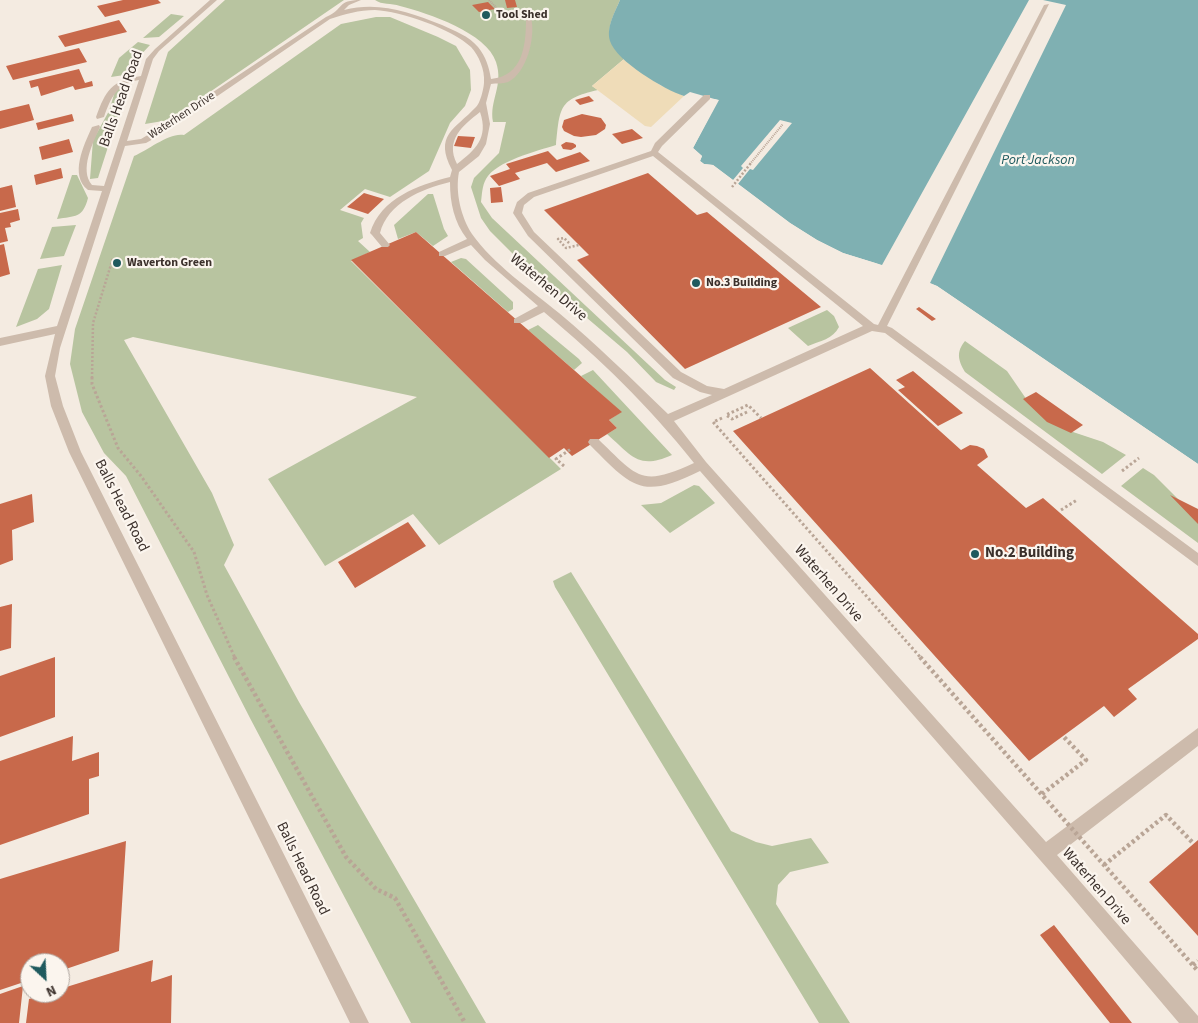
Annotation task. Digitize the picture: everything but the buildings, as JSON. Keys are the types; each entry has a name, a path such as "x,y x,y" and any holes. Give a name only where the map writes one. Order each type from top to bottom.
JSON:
{"street":[{"name":"Balls Head Road","path":"214,0 157,50 150,59 61,329 51,361 50,376 57,406 75,452 360,1023"},
{"path":"339,13 343,5 358,0 369,2 372,9"},
{"path":"666,420 723,393 876,327 1047,5"},
{"name":"Waterhen Drive","path":"123,144 143,141 159,132 328,18 339,13 372,9 394,9 413,15 472,43 482,54 488,82 482,107 486,122 482,146 455,174"},
{"path":"488,82 505,80 516,72 529,44 529,19"},
{"path":"100,117 112,88 122,82 144,77"},
{"path":"707,97 658,146 654,153 531,194 521,201 517,211 526,228 677,375 704,389 723,393"},
{"name":"Waterhen Drive","path":"482,107 464,119 448,145 455,174 454,198 459,219 470,241 604,357 666,420 702,465 1045,854 1191,1023"},
{"path":"96,127 82,168 84,181 89,188 94,190 108,188"},
{"path":"654,153 876,327 896,336 1198,560"},
{"path":"385,245 375,233 377,221 382,214 416,190 455,174"},
{"path":"442,254 470,241"},
{"path":"518,321 545,307"},
{"path":"0,342 27,334 61,329"},
{"path":"594,442 632,476 643,482 655,483 702,465"},
{"path":"1045,854 1198,736"}],"path":[{"path":"489,0 494,3 502,18 510,20"},
{"path":"731,188 783,124"},
{"path":"569,244 564,238 558,239 566,248 579,245"},
{"path":"116,250 92,323 91,350 92,384 118,448 141,476 194,552 207,595 239,668 346,857 376,889 395,898 465,1023"},
{"path":"747,412 732,419 726,415 748,405 761,418"},
{"path":"722,418 713,422 1198,971"},
{"path":"564,466 556,458 567,451"},
{"path":"1042,794 1086,760 1063,736"},
{"path":"1104,864 1166,815 1194,844"},
{"path":"1193,965 1198,961"}],"green space":[{"path":"225,0 344,0 169,120 145,124 168,52"},
{"path":"375,0 620,0 612,18 610,31 613,43 624,59 592,86 598,90 575,97 564,107 560,114 556,145 508,162 491,173 486,179 482,190 481,202 492,218 665,380 676,387 674,390 656,382 627,352 520,261 490,231 481,218 471,187 474,178 499,153 506,122 493,122 492,114 498,86 498,71 496,62 490,52 469,33 440,19"},
{"path":"171,14 184,16 159,37 143,38"},
{"path":"376,17 390,17 456,46 470,70 471,90 465,106 450,123 429,171 390,197 365,189 340,210 364,218 361,223 363,238 358,241 370,252 351,261 561,469 439,545 413,514 325,566 268,479 417,397 133,337 124,340 212,493 234,545 224,565 299,702 486,1023 411,1023 251,720 126,476 104,453 82,412 70,364 75,329 134,156 172,136 184,135 341,24"},
{"path":"138,42 150,45 136,60 131,74 111,77 119,58"},
{"path":"128,85 98,178 90,179 93,140 109,111 116,88"},
{"path":"72,175 77,175 88,198 86,205 81,213 77,215 57,219"},
{"path":"428,194 433,194 448,236 433,246 416,232 398,239 394,225"},
{"path":"76,225 64,256 40,259 52,227"},
{"path":"461,258 466,259 513,302 513,309 508,312 451,262"},
{"path":"62,265 49,309 37,319 16,327 38,269"},
{"path":"827,310 834,316 839,327 826,339 808,346 788,328"},
{"path":"538,325 582,363 574,370 528,330"},
{"path":"965,341 1007,371 1029,403 1067,430 1103,442 1126,455 1102,474 965,372 961,364 959,352"},
{"path":"593,370 672,455 651,461 643,461 630,454 607,434 617,428 609,420 621,412 581,376"},
{"path":"1143,468 1154,475 1198,519 1198,543 1121,486"},
{"path":"694,485 699,486 715,503 670,533 641,505 661,503"},
{"path":"571,572 731,831 756,842 772,846 811,838 829,863 790,872 778,885 776,904 850,1023 819,1023 555,587 553,581"}],"sand":[{"path":"624,59 660,85 684,96 651,127 645,126 592,86"}],"water":[{"name":"Port Jackson","path":"620,0 1198,0 1198,464 937,286 843,253 817,240 790,223 713,165 704,164 700,161 702,156 693,148 718,100 690,92 684,96 676,93 642,74 621,57 614,49 609,36 612,20"}],"pier":[{"path":"1029,0 1043,0 1066,5 930,283 1198,464 1198,466 936,289 874,265 842,256 789,225 712,167 703,166 698,162 699,157 691,150 715,102 712,101 714,99 719,100 693,148 702,156 700,161 704,164 713,165 733,180 743,168 741,166 780,120 792,123 753,170 750,169 738,184 790,223 817,240 843,253 882,265"}],"place":[{"name":"Tool Shed","path":"486,15"},
{"name":"Waverton Green","path":"117,263"},
{"name":"No.3 Building","path":"696,283"},
{"name":"No.2 Building","path":"975,554"}]}
